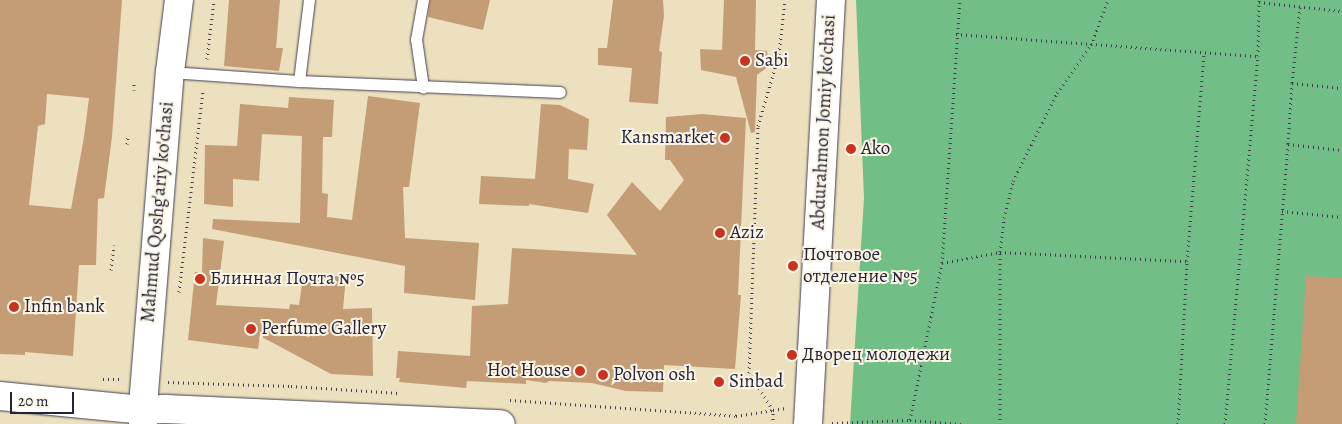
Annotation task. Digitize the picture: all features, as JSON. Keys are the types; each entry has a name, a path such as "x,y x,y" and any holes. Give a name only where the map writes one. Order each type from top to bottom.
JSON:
{"main road":[{"name":"Mahmud Qoshg'ariy ko'chasi","path":"151,414 170,72 179,0"},
{"name":"Abdurahmon Jomiy ko'chasi","path":"815,423 831,0"},
{"path":"0,396 151,414 501,424"}],"lane":[{"path":"299,81 309,0"},
{"path":"423,0 416,38 423,87"},
{"path":"170,72 299,81 560,92"}],"path":[{"path":"178,294 214,0"},
{"path":"773,410 749,374 758,126 779,54 785,0"},
{"path":"910,420 942,263 956,34 960,0"},
{"path":"1000,424 1000,252 1004,218 1013,181 1057,93 1091,45 1108,0"},
{"path":"1225,424 1258,56 1259,1 1342,11"},
{"path":"1265,424 1292,83 1300,7"},
{"path":"956,34 1258,56"},
{"path":"1178,424 1187,261 1204,52"},
{"path":"1292,83 1342,88"},
{"path":"134,84 134,90"},
{"path":"127,144 128,136"},
{"path":"1288,144 1342,150"},
{"path":"1282,211 1342,217"},
{"path":"112,270 114,245"},
{"path":"942,263 1000,252 1187,261"},
{"path":"151,414 170,372"},
{"path":"815,423 910,420 961,424"}],"green space":[{"path":"856,0 1342,0 1342,424 850,424 864,198"}],"building":[{"path":"0,0 122,0 112,137 104,198 98,199 96,265 79,265 73,356 25,352 25,355 0,354","holes":["47,94 89,98 71,209 29,205 38,126 45,124"]},
{"path":"229,0 280,0 276,48 283,48 279,71 224,66"},
{"path":"430,0 490,0 483,30 428,17"},
{"path":"613,0 663,0 664,16 659,51 662,52 658,104 629,102 632,68 598,65 598,48 607,48"},
{"path":"724,0 756,0 755,50 767,51 769,66 757,75 755,132 751,133 736,77 701,70 700,49 722,50"},
{"path":"368,96 420,103 409,187 403,187 405,238 479,243 475,300 404,293 405,266 212,229 213,219 300,223 302,136 262,134 259,181 233,179 233,207 204,204 205,145 237,146 240,104 288,108 289,97 334,100 332,137 323,137 322,193 328,194 327,217 352,220"},
{"path":"541,104 560,105 589,119 587,150 569,149 568,179 594,184 588,213 529,204 529,206 479,204 481,176 535,179"},
{"path":"702,114 746,118 738,295 741,295 735,369 664,365 663,392 626,391 592,383 549,381 546,383 526,380 526,384 467,381 466,388 399,382 400,378 396,378 398,351 470,356 472,306 508,304 512,248 637,255 607,215 632,182 660,211 684,180 670,160 665,160 666,117"},
{"path":"203,238 224,241 216,305 289,309 290,304 299,305 303,277 346,276 343,309 372,308 373,376 331,374 260,336 258,349 188,340 195,272 202,272"},
{"path":"1306,276 1342,278 1342,424 1296,424"}],"place":[{"name":"Sabi","path":"745,61"},
{"name":"Kansmarket","path":"725,138"},
{"name":"Ako","path":"851,149"},
{"name":"Aziz","path":"720,233"},
{"name":"Почтовое отделение №5","path":"793,266"},
{"name":"Блинная Почта №5","path":"200,279"},
{"name":"Infin bank","path":"14,307"},
{"name":"Perfume Gallery","path":"251,329"},
{"name":"Дворец молодежи","path":"792,355"},
{"name":"Hot House","path":"580,371"},
{"name":"Polvon osh","path":"603,375"},
{"name":"Sinbad","path":"719,382"}]}
